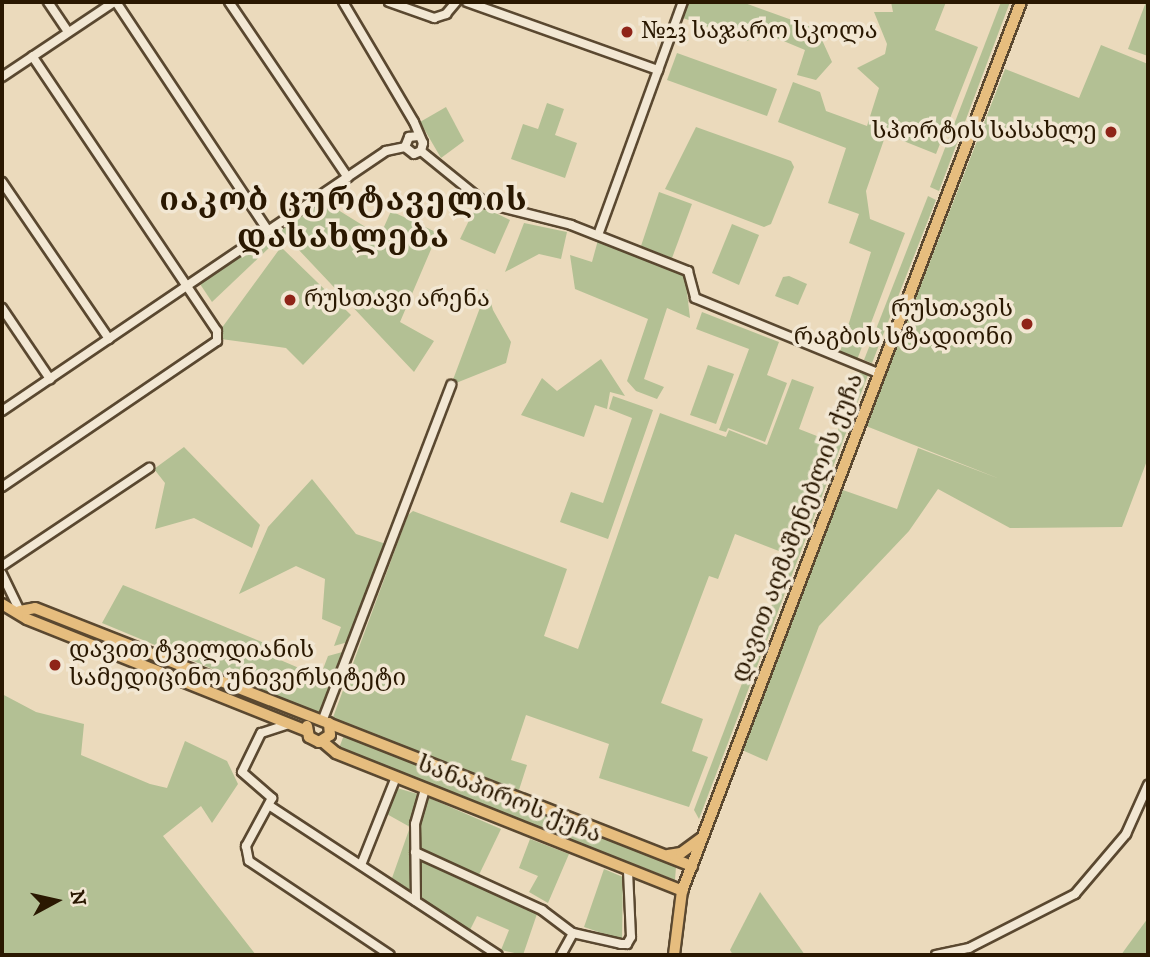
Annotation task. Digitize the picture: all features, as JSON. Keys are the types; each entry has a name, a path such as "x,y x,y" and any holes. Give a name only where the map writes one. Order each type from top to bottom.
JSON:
{"main road":[{"name":"დავით აღმაშენებლის ქუჩა","path":"674,955 682,891 1021,2"},
{"name":"სანაპიროს ქუჩა","path":"2,604 20,611 27,619 307,732 312,740 323,742 336,753 682,891"},
{"name":"სანაპიროს ქუჩა","path":"20,611 35,608 692,866"},
{"path":"307,732 322,720 330,735 323,742"},
{"path":"666,855 694,846 704,834"}],"street":[{"path":"48,2 68,32"},
{"path":"2,77 115,2 268,231"},
{"path":"229,2 348,178"},
{"path":"343,2 423,143 421,151"},
{"path":"389,2 434,18 446,13 456,2"},
{"path":"467,2 658,70"},
{"path":"598,235 683,2"},
{"path":"2,487 217,341 217,331 32,57"},
{"path":"405,147 409,137 418,136"},
{"path":"3,408 50,379 386,151 405,147"},
{"path":"405,147 411,154 421,151"},
{"path":"421,151 485,202 571,225 688,271 695,298 880,373"},
{"path":"2,182 108,339"},
{"path":"2,308 50,379"},
{"path":"322,720 451,385"},
{"path":"2,566 149,468"},
{"path":"2,574 20,611"},
{"path":"289,724 261,733 242,772 272,798 246,846 249,861 390,955"},
{"path":"361,865 396,777"},
{"path":"936,955 969,948 1075,894 1126,834 1148,785"},
{"path":"416,901 415,824 425,789"},
{"path":"270,806 498,955"},
{"path":"415,852 542,910 572,933 627,944 631,937 628,870"},
{"path":"561,955 572,933"}],"green space":[{"path":"689,2 742,2 817,29 832,62 816,80 797,75 805,50 755,29 748,41 683,18"},
{"path":"891,2 946,2 935,30 978,47 936,154 886,134 866,191 870,219 905,233 857,360 840,352 871,252 849,243 859,214 828,203 846,148 778,122 793,82 820,92 826,111 867,126 879,88 857,68 885,54 887,44 874,12 893,12"},
{"path":"1001,2 1010,2 939,191 930,187"},
{"path":"1148,2 1148,56 1128,49"},
{"name":"რუსთავის რაგბის სტადიონი","path":"1101,45 1148,64 1148,458 1122,527 1010,528 938,489 909,531 819,626 767,761 742,750 840,489 897,509 918,448 1000,479 866,426 1005,69 1079,98"},
{"path":"677,53 777,89 767,116 667,80"},
{"path":"547,103 564,109 555,135 577,143 565,178 511,159 523,124 538,129"},
{"path":"446,107 464,141 441,158 420,122"},
{"path":"696,127 791,161 794,167 771,224 764,227 665,189"},
{"path":"659,192 692,204 672,258 641,246"},
{"path":"928,196 936,200 872,363 864,360"},
{"path":"322,200 380,236 391,211 438,233 400,322 434,341 414,372 280,230"},
{"path":"477,204 510,220 495,254 460,239"},
{"path":"524,223 567,232 561,259 539,254 505,272"},
{"path":"732,224 759,235 739,285 712,273"},
{"path":"266,240 270,247 212,302 200,284"},
{"path":"598,240 685,276 690,318 667,308 644,379 664,387 657,399 636,391 627,381 648,319 575,289 570,255 592,262"},
{"name":"რუსთავი არენა","path":"281,247 351,315 303,365 286,348 221,339 221,329"},
{"path":"789,276 807,284 798,305 775,296 783,277"},
{"path":"487,289 493,310 511,342 506,363 451,385"},
{"path":"702,312 779,342 767,375 787,383 765,442 728,428 726,432 719,430 749,349 696,329"},
{"path":"601,359 625,396 610,392 607,409 595,405 584,437 521,415 542,378 557,391"},
{"path":"708,365 734,374 716,424 690,415"},
{"path":"860,372 868,375 699,819 694,810"},
{"path":"792,379 814,387 799,429 827,440 784,553 735,534 718,579 709,576 661,703 703,719 692,751 708,757 689,807 599,778 609,744 526,715 511,760 527,765 519,790 332,720 408,515 413,511 567,569 544,636 578,649 660,413 726,437 729,430 767,445"},
{"path":"613,396 653,410 608,539 560,522 571,492 603,503 632,418 609,409"},
{"path":"184,447 260,525 252,548 194,518 155,529 165,483 154,469"},
{"path":"312,479 356,534 386,544 348,642 334,646 341,627 322,619 325,579 296,566 239,594 268,527"},
{"path":"123,585 274,647 271,656 320,677 328,656 346,651 321,714 102,623"},
{"path":"2,694 36,712 84,724 81,755 150,784 167,788 185,741 227,761 238,784 212,823 201,806 163,836 256,955 2,955"},
{"path":"344,735 676,867 675,880 339,748"},
{"path":"397,788 421,795 411,827 411,891 392,878 410,827 385,813"},
{"path":"427,797 501,829 477,879 419,852 418,827"},
{"path":"530,839 569,854 548,903 529,892 538,876 519,868"},
{"path":"417,855 538,911 523,955 501,950 509,930 477,916 468,934 417,901"},
{"path":"604,869 623,877 622,940 584,927"},
{"path":"760,892 805,955 733,955 730,950"},
{"path":"1148,918 1148,955 1121,955 1126,948"}],"place":[{"name":"№23 საჯარო სკოლა","path":"627,32"},
{"name":"სპორტის სასახლე","path":"1111,132"},
{"name":"რუსთავი არენა","path":"290,300"},
{"name":"რუსთავის რაგბის სტადიონი","path":"1027,324"},
{"name":"დავით ტვილდიანის სამედიცინო უნივერსიტეტი","path":"55,665"}],"district":[{"name":"იაკობ ცურტაველის დასახლება","path":"344,220"}]}
